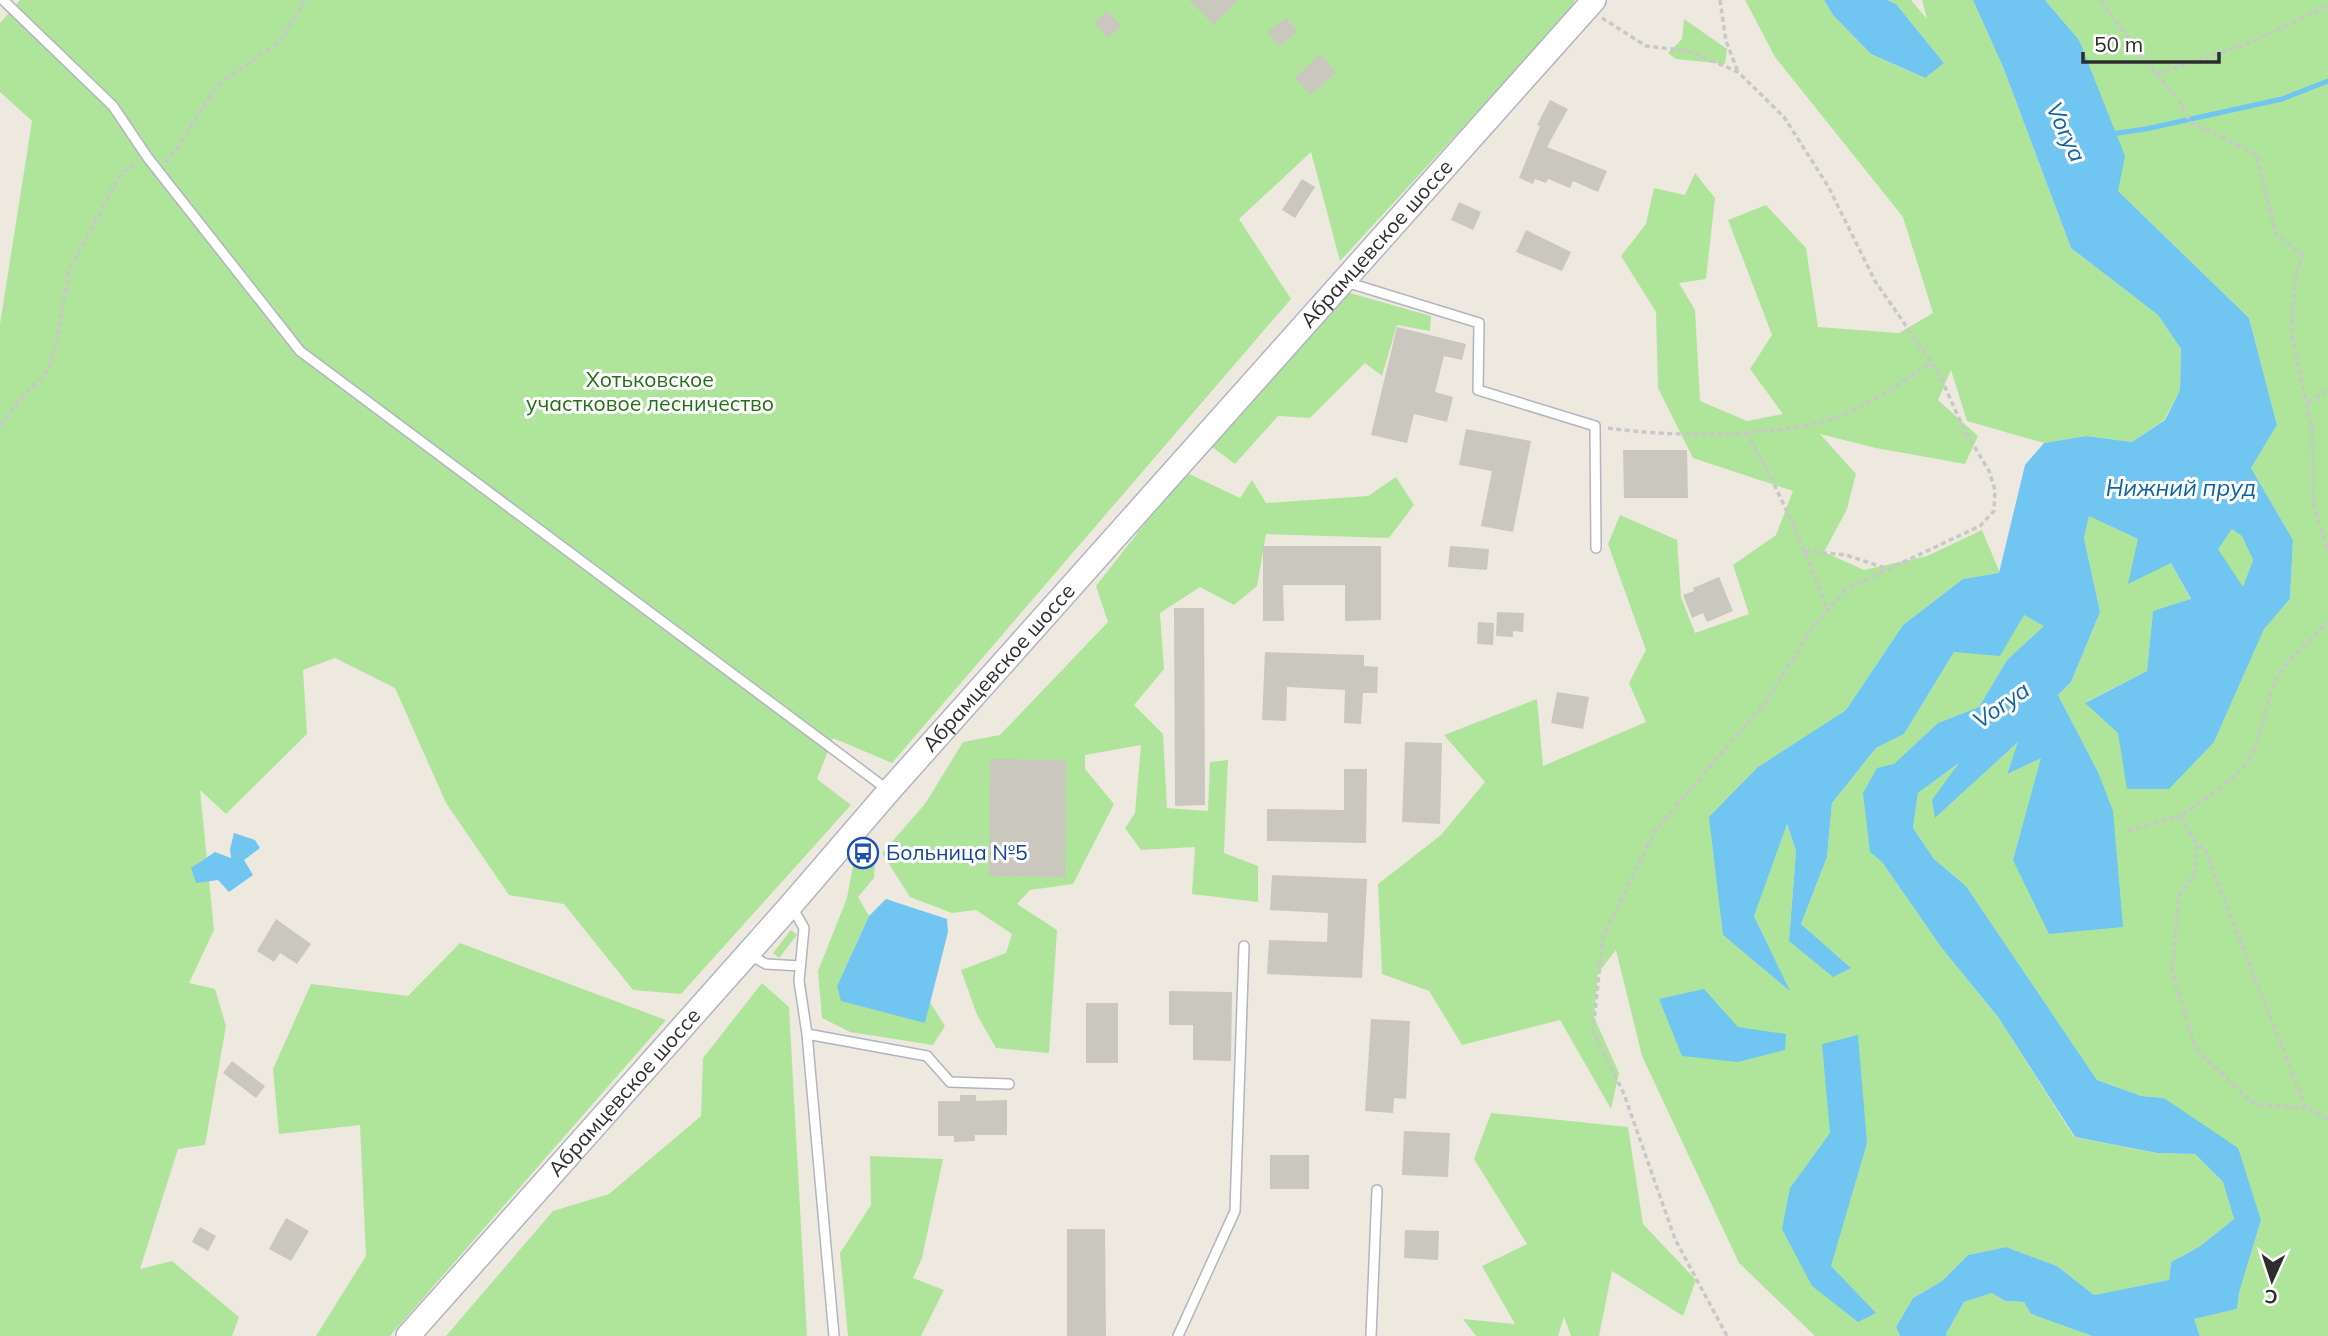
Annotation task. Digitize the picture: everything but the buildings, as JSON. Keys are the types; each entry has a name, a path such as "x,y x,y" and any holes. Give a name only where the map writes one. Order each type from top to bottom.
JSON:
{"street":[{"name":"Абрамцевское шоссе","path":"408,1336 792,905 889,791 1591,4"}],"lane":[{"path":"3,0 113,106 148,158 300,351 889,791"},
{"path":"1344,281 1479,323 1478,390 1595,426 1595,548"},
{"path":"792,905 804,928 799,981 807,1034 834,1336"},
{"path":"1178,1336 1235,1211 1244,946"},
{"path":"748,954 766,964 800,967"},
{"path":"807,1034 927,1056 950,1082 1009,1084"},
{"path":"1371,1336 1377,1190"}],"path":[{"path":"158,171 177,149 216,86 281,40 305,0"},
{"path":"1720,0 1726,41 1738,72"},
{"path":"2100,0 2156,74 2177,97 2190,122 2256,154 2276,234 2303,256 2296,273 2291,332 2312,429 2313,504 2328,551"},
{"path":"1591,4 1646,46 1689,51 1738,72 1784,117 1828,186 1875,281 1938,372 1965,431 1989,471 1995,490 1994,512 1980,526 1846,589 1812,628 1768,699 1655,831 1603,936 1593,1031 1623,1094 1675,1239 1727,1336"},
{"path":"2156,74 2245,46 2328,6"},
{"path":"0,426 18,401 48,370 69,270 122,172 148,158"},
{"path":"1595,426 1639,432 1746,432 1819,422 1863,404 1931,362"},
{"path":"2308,403 2328,390"},
{"path":"1746,432 1770,474 1828,610"},
{"path":"1805,551 1846,555 1888,569"},
{"path":"2128,830 2180,817 2238,773 2249,760 2274,685 2294,653 2311,641 2328,622"},
{"path":"2180,817 2197,844 2205,850 2306,1108"},
{"path":"2197,844 2194,875 2179,896 2172,972 2196,1049 2254,1104 2306,1108 2328,1119"}],"green space":[{"name":"Хотьковское участковое лесничество","path":"20,0 1575,0 1570,11 1340,261 1311,152 1239,219 1291,299 892,763 833,738 817,779 851,805 681,994 633,990 564,904 509,895 446,803 395,688 335,658 303,670 307,734 226,814 200,790 214,930 189,983 215,989 226,1026 205,1145 178,1149 140,1269 172,1261 239,1317 232,1336 0,1336 0,324 32,121 0,92 0,23"},
{"path":"1745,0 1824,0 1833,15 1871,54 1924,78 1944,63 1896,4 1887,0 1911,0 1927,19 1922,0 1973,0 2003,67 2071,248 2158,315 2181,349 2180,390 2164,420 2132,442 2086,436 2044,443 1967,421 1951,370 1938,400 1978,436 1965,464 1876,448 1820,434 1856,474 1847,509 1824,552 1864,570 1927,556 1982,530 2000,573 1963,579 1903,625 1846,710 1758,767 1723,935 1789,990 1754,916 1786,822 1796,851 1789,941 1850,967 1801,924 1827,857 1832,803 1876,748 1904,734 1954,652 2024,615 2045,626 2007,660 1979,707 1938,723 1894,765 1870,852 1882,862 1941,947 1998,1017 2074,1137 2156,1153 2195,1154 2223,1182 2234,1219 2199,1247 2171,1262 2169,1280 2094,1295 2057,1266 2006,1247 1968,1255 1942,1281 1913,1298 1896,1327 1900,1336 1815,1336 1739,1263 1642,1056 1616,950 1598,973 1594,1017 1619,1073 1611,1109 1560,1020 1462,1045 1429,991 1382,974 1378,884 1441,835 1485,782 1444,735 1537,699 1543,766 1646,722 1629,683 1646,650 1608,544 1620,515 1677,540 1681,597 1695,633 1749,614 1733,565 1776,535 1793,491 1693,458 1658,388 1656,312 1621,256 1646,224 1654,188 1685,195 1695,173 1715,198 1706,279 1679,283 1695,310 1700,401 1747,421 1783,414 1750,369 1772,335 1728,220 1766,205 1806,248 1818,327 1899,333 1933,313 1903,217 1775,57"},
{"path":"2045,0 2328,0 2328,1336 2200,1336 2194,1319 2237,1309 2239,1293 2261,1220 2164,1098 2141,1096 2097,1080 1966,886 1934,859 1913,828 1918,793 1962,761 1936,817 2019,741 2007,773 2042,757 2013,860 2098,772 2058,695 2071,682 2100,612 2084,538 2089,515 2138,539 2171,563 2191,600 2153,612 2147,671 2086,702 2214,742 2264,628 2290,599 2293,540 2251,468 2277,425 2249,318 2118,191 2079,40"},
{"path":"1684,19 1727,49 1725,64 1676,59 1668,53 1682,39"},
{"path":"1343,291 1431,316 1430,331 1397,325 1382,376 1365,363 1310,418 1278,416 1235,464 1212,447"},
{"path":"1185,472 1240,498 1252,480 1266,503 1368,496 1396,477 1414,505 1389,538 1266,534 1257,586 1234,605 1200,587 1160,613 1164,669 1134,705 1163,734 1167,808 1208,811 1210,762 1228,760 1224,853 1258,866 1258,902 1192,894 1195,847 1141,850 1125,828 1135,813 1141,745 1085,755 1085,769 1114,804 1073,884 1030,890 1017,904 1057,930 1049,1053 996,1048 977,1015 961,970 1006,953 1012,934 976,910 952,913 910,897 882,853 925,804 963,742 1000,735 1108,622 1096,586"},
{"path":"2232,529 2242,535 2253,560 2243,588 2217,549"},
{"path":"875,859 874,878 858,897 869,916 837,986 925,1022 930,1002 945,1026 933,1045 850,1032 822,1018 818,971 847,898 853,865"},
{"path":"791,930 797,935 779,958 773,953"},
{"path":"460,943 666,1020 390,1336 316,1336 366,1256 360,1125 279,1134 273,1069 311,984 408,996"},
{"path":"762,983 789,1007 807,1336 446,1336 553,1211 609,1194 701,1116 703,1058"},
{"path":"1491,1113 1628,1127 1643,1224 1696,1280 1683,1316 1612,1271 1599,1336 1571,1336 1564,1317 1558,1336 1476,1336 1463,1319 1515,1324 1482,1266 1527,1244 1474,1159"},
{"path":"870,1156 943,1159 922,1258 913,1278 944,1290 921,1336 848,1336 840,1253 871,1205"},
{"path":"1992,1293 2005,1301 2024,1302 2031,1314 2092,1336 1947,1336 1964,1302"}],"water":[{"path":"1824,0 1887,0 1896,4 1944,63 1925,78 1871,54 1833,15"},
{"name":"Нижний пруд","path":"1973,0 2045,0 2079,40 2125,156 2118,191 2249,318 2277,425 2251,468 2293,540 2290,599 2264,629 2214,742 2169,789 2127,789 2118,733 2085,703 2147,671 2153,611 2191,599 2171,563 2128,584 2138,539 2089,516 2084,538 2100,612 2071,682 2058,695 2098,772 2113,811 2123,927 2049,934 2013,860 2041,758 2007,774 2018,742 1935,818 1932,800 1959,763 1918,793 1913,828 1934,859 1966,886 2097,1080 2141,1096 2164,1098 2238,1148 2261,1220 2239,1293 2237,1309 2194,1319 2200,1336 2092,1336 2031,1314 2024,1302 2005,1301 1992,1293 1964,1302 1947,1336 1900,1336 1896,1327 1913,1298 1942,1281 1968,1255 2006,1247 2057,1266 2094,1295 2169,1280 2171,1262 2199,1247 2234,1219 2223,1182 2195,1154 2157,1153 2075,1137 1998,1017 1941,947 1882,862 1870,852 1863,793 1877,768 1894,764 1938,723 1979,707 2007,660 2044,626 2024,615 2000,656 1954,652 1904,734 1876,748 1832,803 1827,857 1801,924 1851,968 1833,977 1789,941 1796,851 1787,824 1754,916 1790,991 1723,935 1709,817 1758,767 1846,710 1903,625 1963,579 1999,573 2025,465 2044,443 2086,436 2132,442 2165,420 2180,390 2181,349 2158,315 2071,248 2003,67","holes":["2232,529 2242,536 2253,560 2243,587 2218,549"]},
{"path":"234,833 255,840 260,848 244,860 253,875 229,892 218,880 196,883 191,868 215,852 231,858"},
{"path":"886,899 947,919 948,932 925,1023 841,1001 837,986 869,916"},
{"path":"1704,989 1738,1027 1786,1034 1785,1050 1738,1062 1682,1056 1659,999"},
{"path":"1858,1035 1867,1143 1831,1266 1876,1313 1858,1322 1812,1286 1782,1229 1790,1188 1830,1133 1822,1044"}],"waterway":[{"path":"2111,134 2146,129 2282,99 2328,81"}],"place":[{"name":"Больница №5","path":"863,853"}],"water label":[{"name":"Vorya","path":"2066,132"},
{"name":"Vorya","path":"2001,705"}]}
